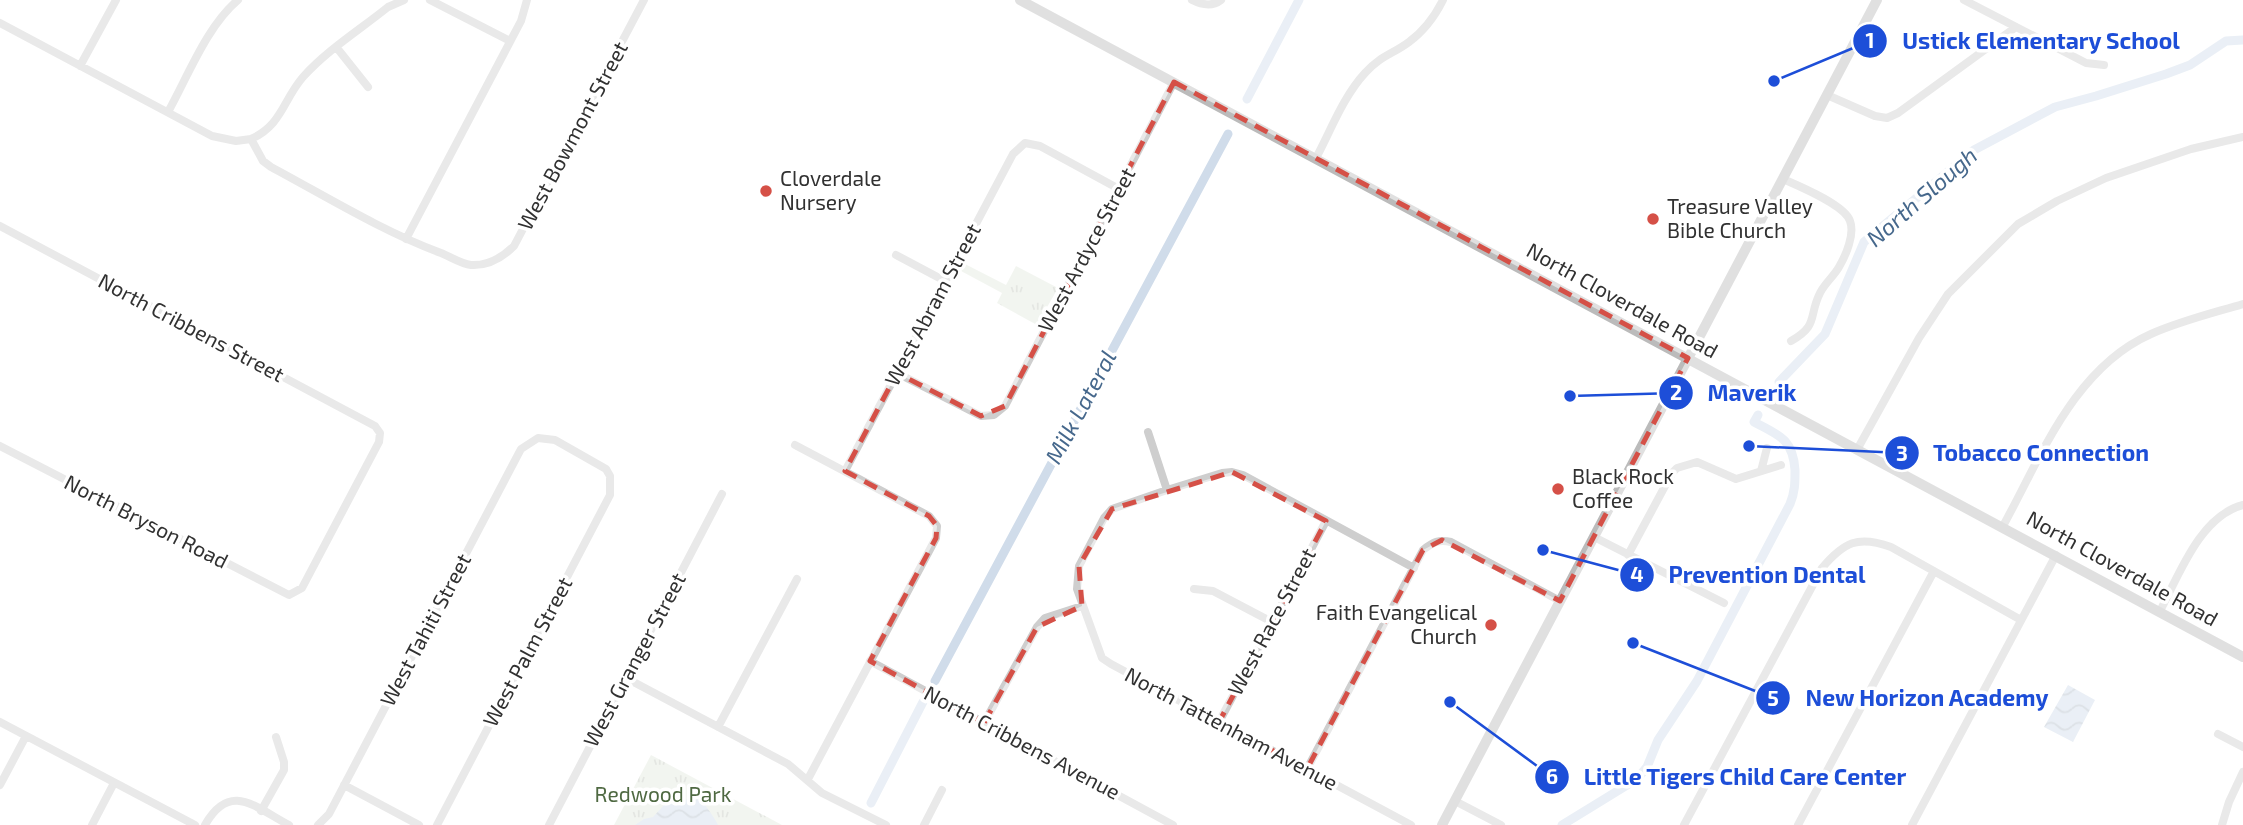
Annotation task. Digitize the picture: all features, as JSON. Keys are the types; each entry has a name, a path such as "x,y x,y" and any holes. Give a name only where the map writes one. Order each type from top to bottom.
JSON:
{"main road":[{"name":"North Cloverdale Road","path":"1020,0 2243,657"},
{"path":"1442,825 1877,0"}],"street":[{"path":"80,66 116,0"},
{"path":"168,112 214,28 238,0"},
{"path":"0,23 212,136 236,141 251,139 272,127 302,79 388,7 404,0"},
{"path":"430,0 510,41"},
{"path":"251,139 263,161 271,167 406,239 521,21 527,0"},
{"name":"West Bowmont Street","path":"406,239 467,265 491,262 504,256 514,246 645,0"},
{"path":"1192,0 1206,5 1218,2"},
{"path":"1315,158 1354,87 1381,57 1409,42 1434,17 1443,0"},
{"path":"1964,0 2086,63 2104,65"},
{"path":"1827,95 1875,116 1887,118 1898,113 2016,27"},
{"path":"337,48 369,87"},
{"name":"West Ardyce Street","path":"897,373 981,416 994,415 1004,406 1174,82"},
{"path":"1858,448 1919,338 1948,294 2018,224 2057,201 2106,178 2191,149 2243,137"},
{"name":"West Abram Street","path":"845,471 1013,154 1025,143 1040,146 1119,189"},
{"path":"1783,179 1842,209 1850,219 1853,231 1838,270 1821,292 1813,320 1806,332 1791,341"},
{"name":"North Cribbens Street","path":"0,226 374,426 380,433 379,442 302,588 293,594"},
{"path":"896,255 945,281"},
{"path":"2003,526 2060,421 2097,373 2126,348 2151,334 2243,304"},
{"path":"1148,432 1167,490"},
{"name":"West Palm Street","path":"437,825 610,495 610,476 600,464 555,440 538,439"},
{"name":"West Tahiti Street","path":"318,825 329,814 521,449 538,439"},
{"path":"795,445 929,516 937,526 936,538 808,779"},
{"path":"1761,471 1767,448"},
{"name":"North Bryson Road","path":"1,450 284,593 293,594"},
{"path":"1628,555 1677,468 1697,462 1736,479 1781,465"},
{"name":"North Tattenham Avenue","path":"1411,825 1111,664 1102,657 1077,589 1079,566 1104,518 1112,509 1232,472 1243,475 1413,568"},
{"name":"West Granger Street","path":"549,825 722,495"},
{"path":"2160,611 2200,537 2213,521 2230,509 2243,505"},
{"name":"West Race Street","path":"1219,722 1326,521"},
{"path":"1594,537 1724,603"},
{"path":"1307,769 1413,568 1423,550 1432,543 1442,540 1451,542 1560,601"},
{"path":"1684,825 1822,568 1836,551 1855,542 1873,541 1882,544 2021,620"},
{"path":"1912,825 2056,555"},
{"path":"1798,825 1934,571"},
{"path":"718,727 797,579"},
{"path":"1194,589 1213,590 1272,622"},
{"path":"984,723 1037,627 1045,618 1082,606"},
{"name":"North Cribbens Avenue","path":"870,661 1173,825"},
{"path":"626,678 788,764 822,793 886,825"},
{"path":"0,722 194,825"},
{"path":"2218,734 2243,747"},
{"path":"0,785 26,736"},
{"path":"261,811 284,770 276,737"},
{"path":"2222,825 2243,772"},
{"path":"92,825 114,783"},
{"path":"344,785 419,825"},
{"path":"923,825 942,790"},
{"path":"205,825 214,809 228,800 243,801 289,825"},
{"path":"1455,801 1501,825"}],"highlighted area":[{"path":"1174,82 1688,358 1560,601 1442,540 1423,550 1307,769 1219,722 1326,521 1232,472 1112,509 1079,566 1082,606 1037,627 984,723 870,661 936,538 937,526 929,516 845,471 897,373 981,416 1005,406"}],"green space":[{"path":"965,264 1006,285 1016,266 1058,288 1037,325 997,303 1002,293 961,271"},
{"name":"Redwood Park","path":"651,755 782,825 614,825"}],"water":[{"path":"2068,685 2095,700 2073,742 2044,727"},
{"path":"696,795 718,825 635,825 653,817 664,805 681,802"}],"waterway":[{"name":"Milk Lateral","path":"1247,99 1299,0"},
{"name":"North Slough","path":"1779,382 1825,334 1864,242 1974,150 2055,107 2166,74 2190,65 2226,41 2243,40"},
{"name":"Milk Lateral","path":"935,681 1228,134"},
{"name":"North Slough","path":"1562,825 1637,779 1647,767 1658,740 1697,681 1790,504 1795,479 1791,451 1783,439 1754,422 1758,415"},
{"name":"Milk Lateral","path":"871,803 923,702"}],"place":[{"name":"Ustick Elementary School","path":"1774,81"},
{"name":"Cloverdale Nursery","path":"766,191"},
{"name":"Treasure Valley Bible Church","path":"1653,219"},
{"name":"Maverik","path":"1570,396"},
{"name":"Tobacco Connection","path":"1749,446"},
{"name":"Black Rock Coffee","path":"1558,489"},
{"name":"Prevention Dental","path":"1543,550"},
{"name":"Faith Evangelical Church","path":"1491,625"},
{"name":"New Horizon Academy","path":"1633,643"},
{"name":"Little Tigers Child Care Center","path":"1450,702"}]}
